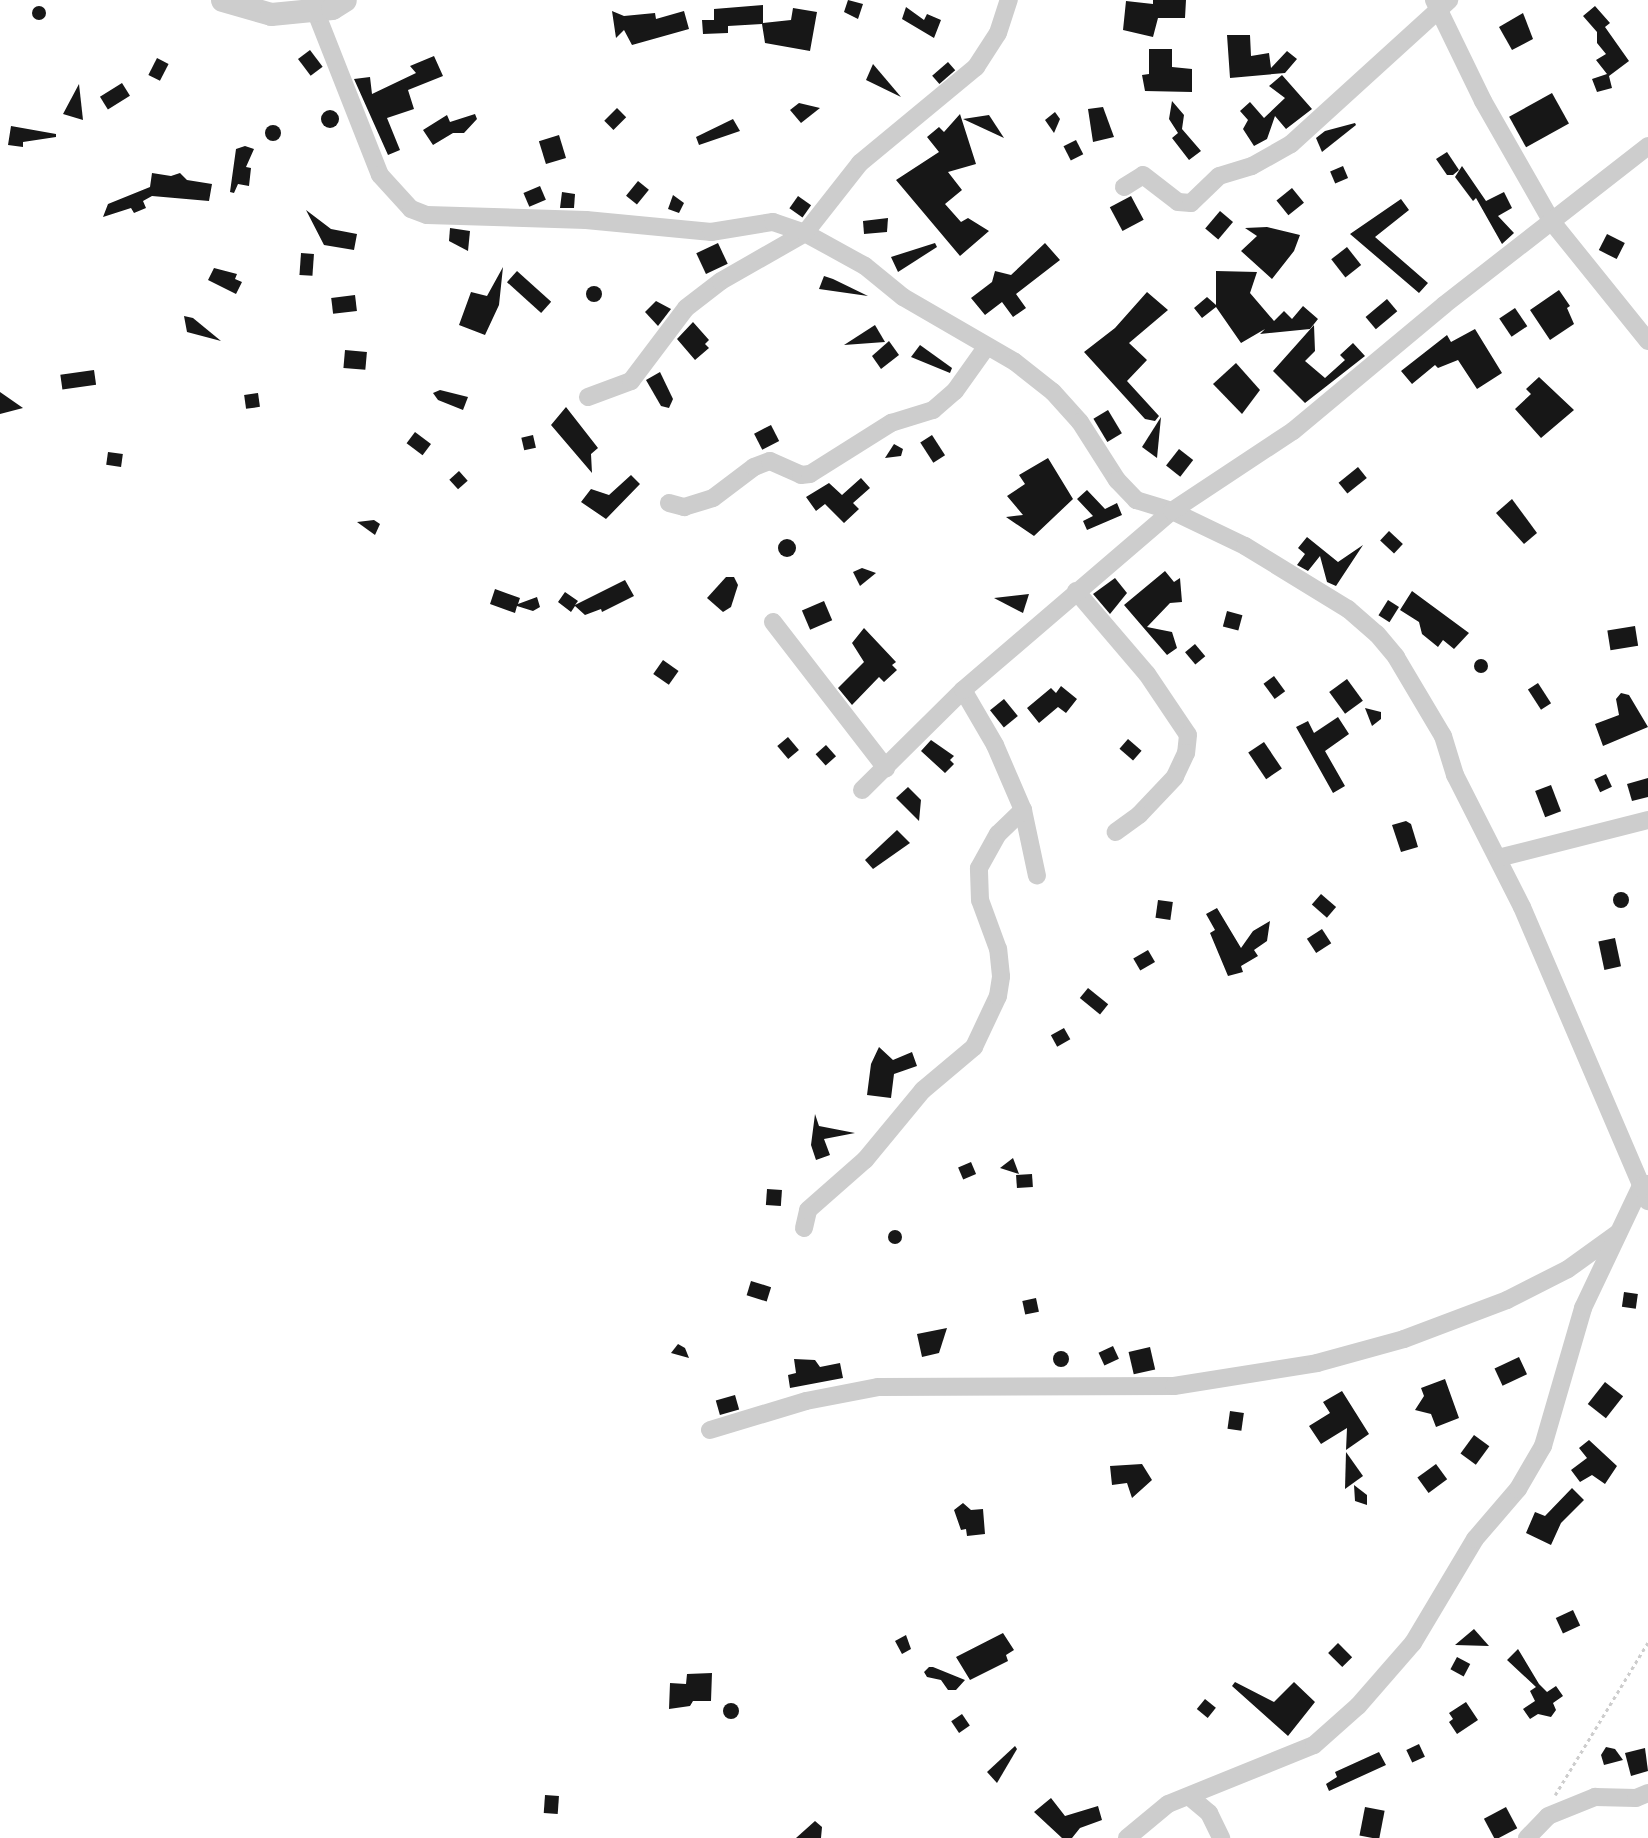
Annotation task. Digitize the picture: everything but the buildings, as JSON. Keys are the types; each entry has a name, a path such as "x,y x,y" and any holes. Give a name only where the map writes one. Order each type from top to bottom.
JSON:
{"street":[{"path":"222,0 271,14 332,8 345,0"},
{"path":"588,397 631,381 685,309 721,281 805,233 860,163 976,67 998,33 1009,0"},
{"path":"1124,187 1143,175 1178,202 1191,203 1219,176 1252,166 1291,144 1440,2 1483,101 1552,222 1648,341"},
{"path":"315,10 380,175 411,209 427,215 586,220 711,232 773,222 805,233 865,266 903,297 987,346 1060,399 1125,490 1136,500 1172,511 1245,546 1348,609 1377,634 1429,708 1464,795 1498,858 1566,1006 1645,1191 1618,1233 1583,1308 1543,1446 1518,1489 1475,1539 1413,1643 1358,1706 1314,1745 1168,1804 1127,1838"},
{"path":"862,790 963,690 1172,511 1293,431 1444,305 1648,146"},
{"path":"670,503 684,507 713,498 770,461 792,472 810,474 891,423 933,410 955,391 987,346"},
{"path":"1076,591 1147,674 1188,735 1186,753 1175,777 1139,815 1116,832"},
{"path":"773,622 886,768"},
{"path":"963,690 995,745 1023,810 1037,876"},
{"path":"804,1228 808,1210 865,1160 923,1090 974,1047 998,996 1001,976 998,949 980,900 979,868 998,834 1023,810"},
{"path":"1498,858 1648,820"},
{"path":"710,1430 806,1401 878,1387 1174,1386 1317,1363 1404,1339 1539,1287 1618,1233"},
{"path":"1209,1813 1213,1788"},
{"path":"1527,1838 1539,1822 1595,1797 1636,1798 1648,1793"},
{"path":"1190,1797 1209,1813 1221,1838"}],"path":[{"path":"1539,1822 1648,1642"}]}
